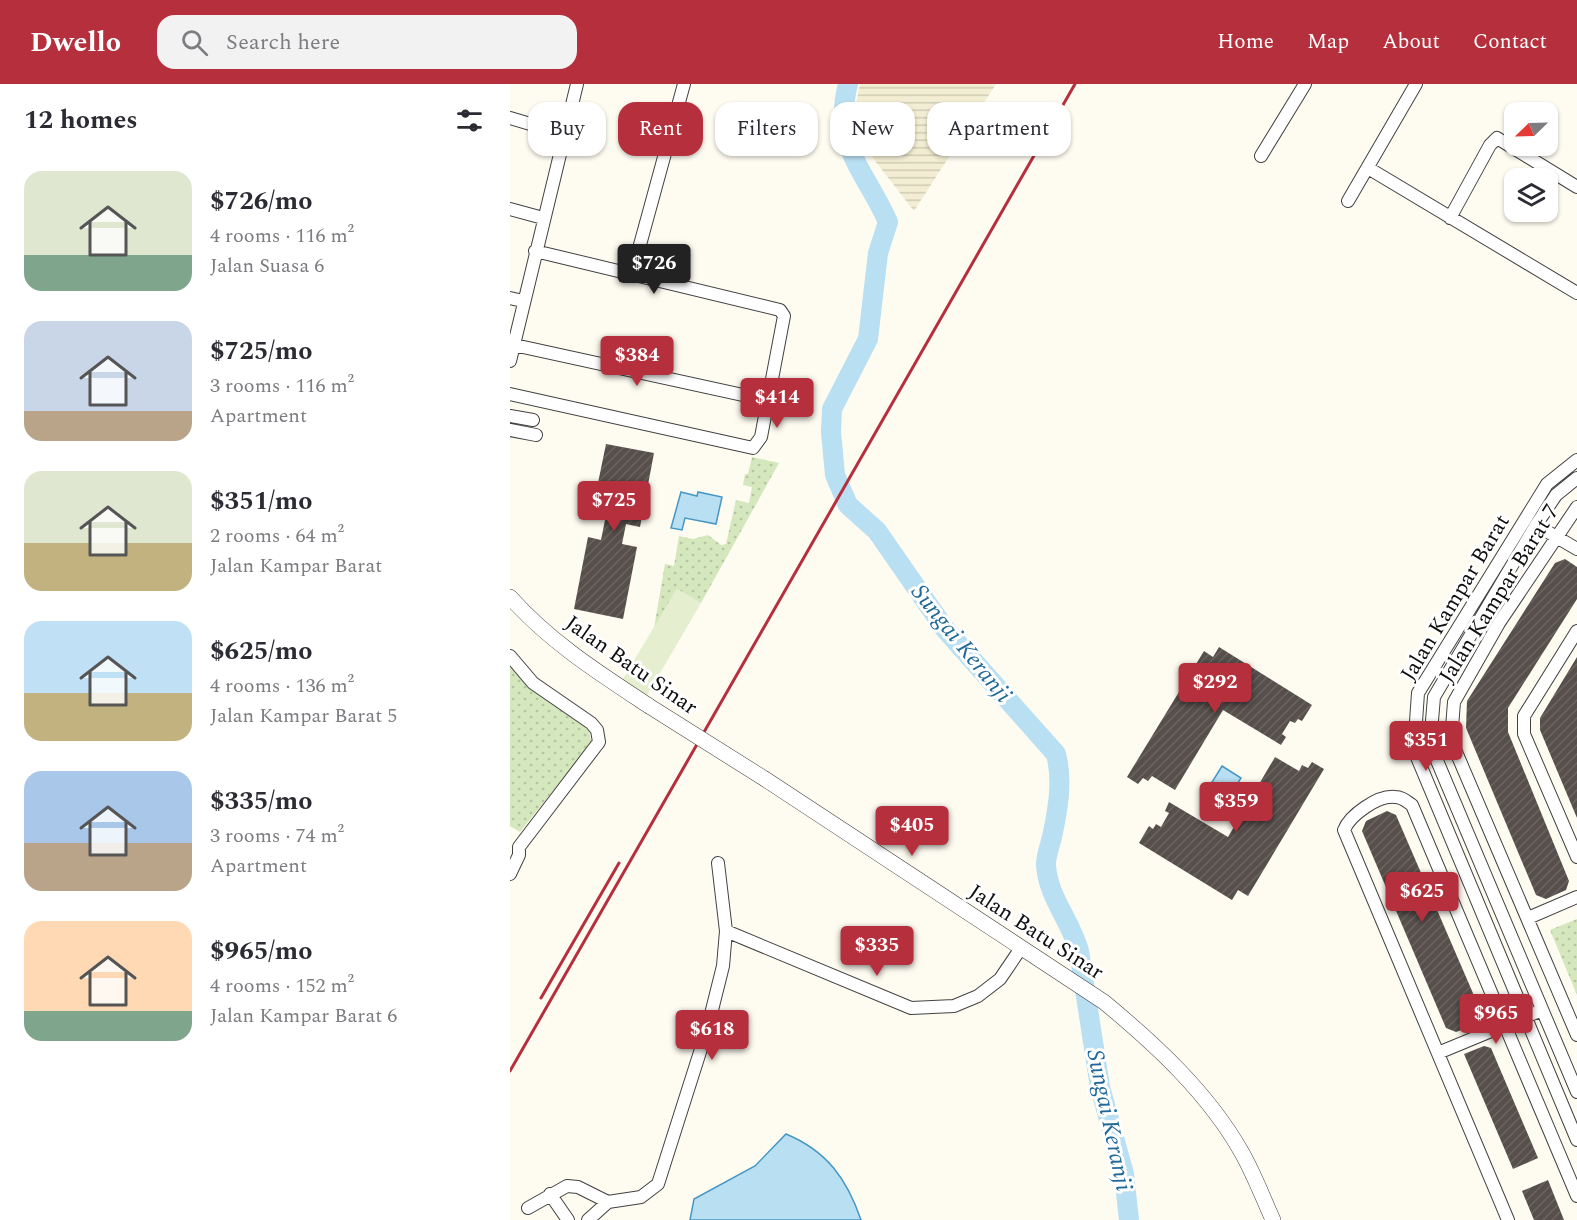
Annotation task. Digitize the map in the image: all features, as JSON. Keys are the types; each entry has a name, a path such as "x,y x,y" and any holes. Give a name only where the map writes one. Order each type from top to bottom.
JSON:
{"street":[{"path":"572,102 577,84"},
{"path":"632,274 684,84"},
{"path":"1261,156 1305,84"},
{"path":"1348,201 1416,84"},
{"path":"510,118 528,123"},
{"path":"1450,218 1490,145 1497,138 1577,187"},
{"path":"510,361 512,344 558,156"},
{"path":"1368,168 1577,293"},
{"path":"510,209 543,218"},
{"path":"510,394 753,448 761,437 783,312 535,251"},
{"path":"510,298 524,301"},
{"path":"512,344 766,400"},
{"path":"510,416 533,420"},
{"path":"510,430 536,435"},
{"name":"Jalan Kampar Barat","path":"1577,460 1547,484 1418,693 1414,750 1577,1140"},
{"name":"Jalan Kampar Barat","path":"1577,478 1556,495 1536,525 1434,697 1430,744 1577,1092"},
{"name":"Jalan Kampar Barat 7","path":"1577,507 1499,623 1454,702 1451,740 1577,1035"},
{"path":"1536,525 1577,549"},
{"path":"1498,563 1510,570"},
{"name":"Jalan Batu Sinar","path":"510,597 569,652 1104,1002 1144,1035 1220,1119 1243,1154 1273,1220"},
{"path":"1577,631 1524,716 1524,734 1577,857"},
{"path":"510,656 533,683 591,723 597,730 598,742 514,844 519,855 510,874"},
{"path":"1508,1220 1344,830 1348,819 1355,813 1391,796 1402,798 1412,805 1577,1196"},
{"path":"528,1208 567,1186 578,1187 608,1202 641,1197 658,1184 706,1030 723,966 726,931 718,863"},
{"path":"1528,918 1577,897"},
{"path":"726,931 911,1008 954,1006 978,996 1000,979 1021,948"},
{"path":"1438,1053 1542,1010"},
{"path":"550,1194 568,1220"},
{"path":"588,1220 600,1216 608,1202"}],"shaded area":[{"path":"860,84 996,84 984,102 927,102 927,156 950,156 914,211 871,156 915,156 915,102 856,102"}],"green space":[{"path":"752,457 779,463 701,603 677,589 654,628 665,564 674,566 679,536 693,539 708,535 721,545 726,544 736,500 749,503 752,487 743,485"},
{"path":"677,589 701,603 643,702 618,687"},
{"path":"510,664 589,728 591,743 520,832 510,826"},
{"path":"1577,919 1577,995 1550,930"}],"water":[{"path":"681,492 697,496 698,492 722,497 716,524 685,518 682,530 671,528"},
{"path":"1222,766 1241,778 1220,811 1201,800"},
{"path":"786,1134 813,1149 834,1168 849,1192 861,1220 690,1220 694,1199 755,1166"}],"building":[{"path":"606,444 654,453 640,527 626,524 622,544 637,547 623,619 574,609 588,537 601,540 605,520 591,517"},
{"path":"1565,559 1577,567 1577,599 1508,708 1508,732 1569,881 1566,890 1546,899 1536,895 1466,728 1467,701 1555,563"},
{"path":"1219,647 1312,705 1302,721 1298,719 1295,723 1290,721 1282,734 1286,737 1281,745 1223,710 1175,790 1152,776 1148,781 1143,778 1138,784 1127,777 1204,651 1213,657"},
{"path":"1577,657 1577,818 1540,730 1540,718"},
{"path":"1275,757 1299,771 1302,765 1308,768 1312,762 1324,769 1248,896 1238,890 1232,900 1139,843 1149,826 1153,829 1156,824 1161,827 1169,813 1165,811 1169,802 1228,837"},
{"path":"1387,811 1396,815 1482,1014 1478,1024 1456,1032 1446,1028 1362,831 1366,821"},
{"path":"1484,1046 1491,1048 1538,1158 1513,1169 1464,1054"},
{"path":"1548,1180 1564,1220 1534,1220 1522,1191"}],"waterway":[{"name":"Sungai Keranji","path":"848,84 844,106 844,124 848,141 853,157 888,222 878,253 868,339 832,409 831,432 835,475 848,505 877,531 945,629 1056,754 1059,795 1046,861 1047,876 1079,951 1100,1087 1124,1174 1129,1220"}],"railway":[{"path":"510,1071 1075,84"},
{"path":"541,998 619,863"}]}
